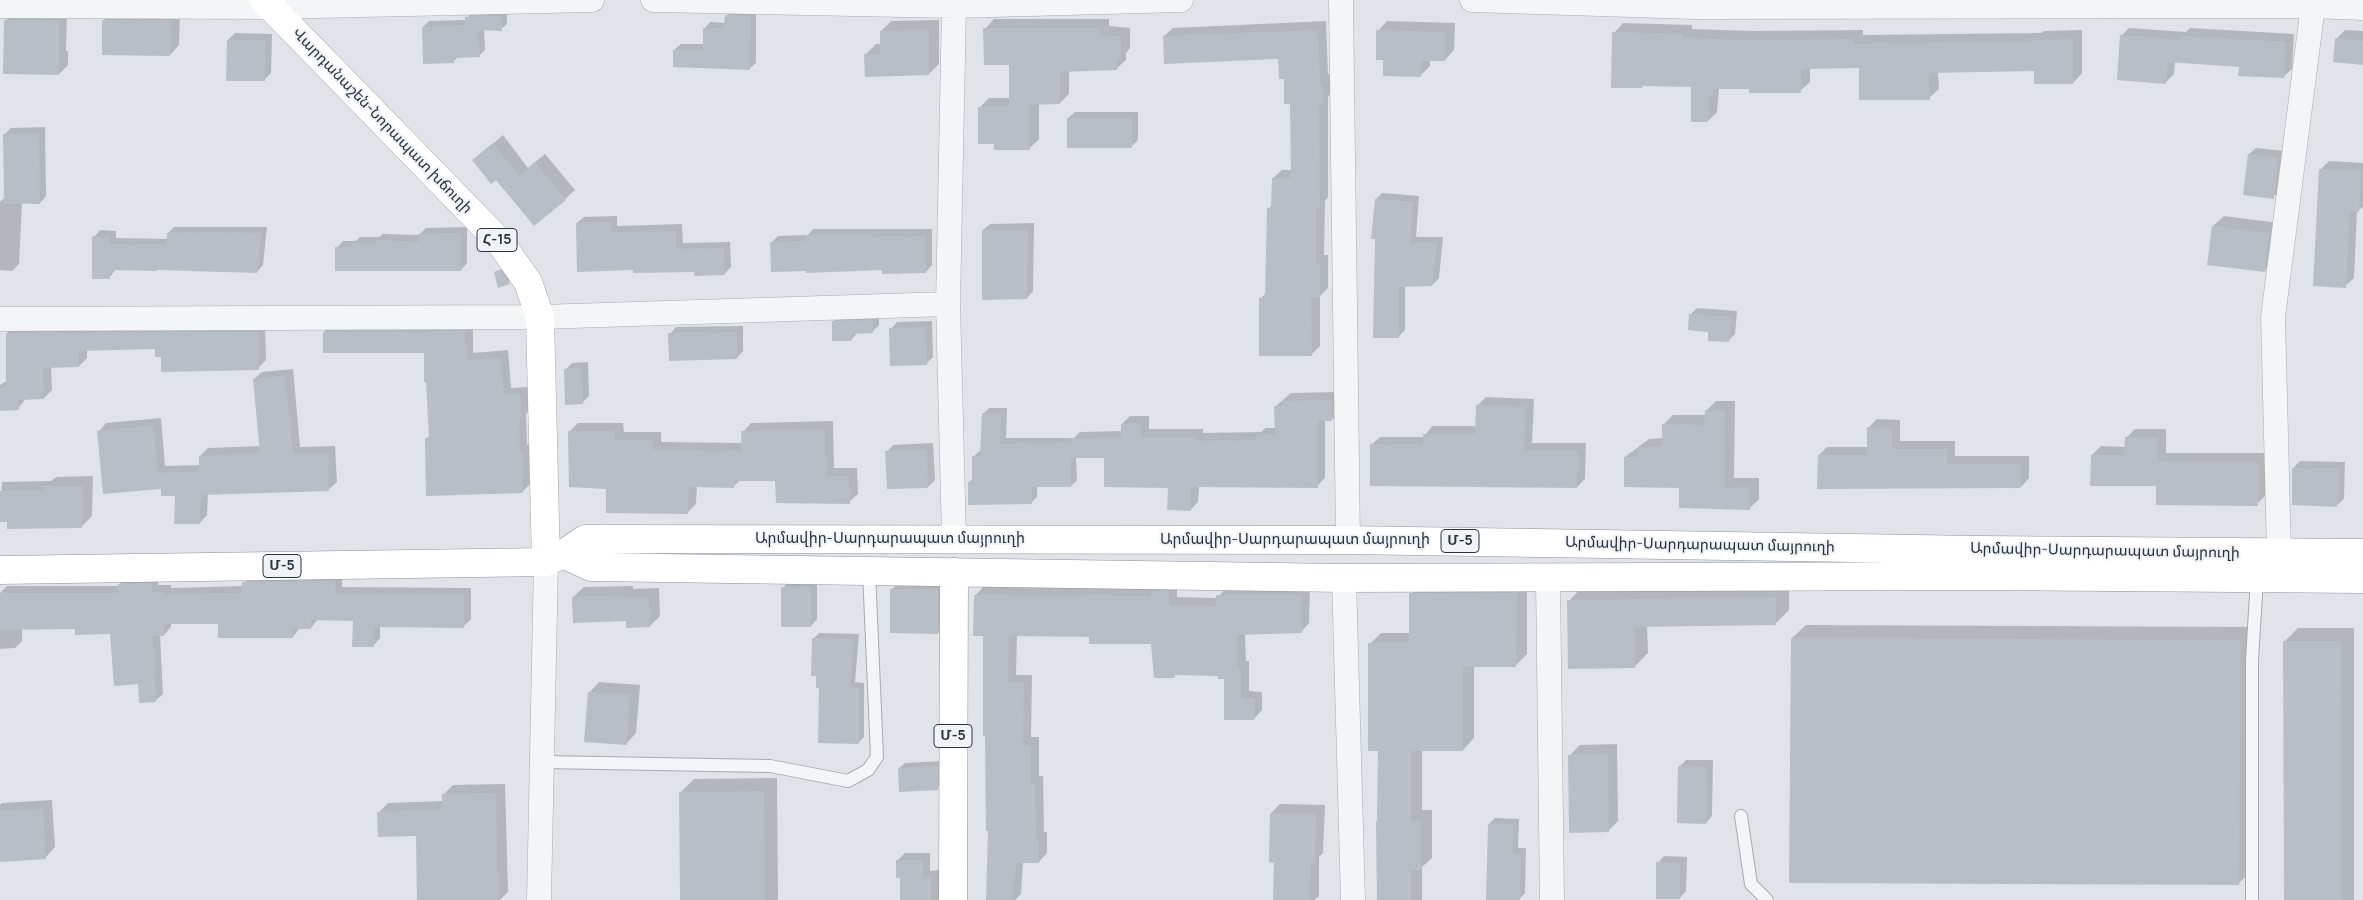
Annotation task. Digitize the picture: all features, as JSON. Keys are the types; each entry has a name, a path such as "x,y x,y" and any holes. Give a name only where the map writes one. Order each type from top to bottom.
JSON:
{"main road":[{"name":"Վարդանաշեն-Նորապատ խճուղի","path":"268,4 498,241 528,282 540,317 554,558"},
{"name":"Արմավիր-Սարդարապատ մայրուղի","path":"554,558 584,539 1348,540 1980,563 2257,578 2363,579"},
{"name":"Արմավիր-Սարդարապատ մայրուղի","path":"0,570 554,558 591,566 1344,578 1548,579 2279,552 2363,553"},
{"name":"Մ-5","path":"953,900 954,572"}],"street":[{"path":"0,6 592,0"},
{"path":"653,0 954,6 1182,0"},
{"path":"1341,0 1348,540"},
{"path":"1472,0 2314,6 2363,8"},
{"path":"954,6 948,304 954,539"},
{"path":"2279,552 2272,317 2314,6"},
{"path":"0,318 540,317 948,304"},
{"path":"539,900 542,762 554,558"},
{"path":"1344,578 1353,900"},
{"path":"1548,579 1552,900"}],"lane":[{"path":"542,762 770,766 848,781 868,770 877,757 869,571"},
{"path":"2252,900 2252,660 2257,578"},
{"path":"1741,816 1751,884 1767,900"}],"building":[{"path":"725,15 751,16 750,70 673,67 673,50 703,50 703,28 724,29"},
{"path":"502,16 502,31 478,30 480,57 454,58 454,63 423,64 422,27 465,25 465,17"},
{"path":"4,20 59,21 59,75 3,74"},
{"path":"102,20 171,21 170,56 102,55"},
{"path":"983,28 1100,28 1100,35 1121,37 1121,59 1117,59 1117,70 1060,72 1060,104 1030,105 1030,150 994,150 994,144 978,144 978,107 1009,107 1009,65 984,65"},
{"path":"929,30 929,75 865,77 864,54 880,54 880,31"},
{"path":"1318,30 1322,104 1319,104 1320,207 1316,207 1316,263 1320,263 1320,298 1311,298 1312,356 1259,356 1259,298 1265,298 1267,208 1271,208 1272,178 1291,178 1290,104 1284,104 1284,79 1279,79 1278,59 1164,64 1163,36"},
{"path":"1376,30 1446,32 1445,61 1422,61 1421,77 1383,76 1383,60 1376,60"},
{"path":"1612,32 1683,34 1683,38 1744,40 1854,39 1854,44 2033,42 2033,40 2073,39 2073,84 2034,84 2034,71 1929,73 1930,100 1859,100 1859,68 1801,69 1801,93 1749,93 1749,89 1713,89 1713,96 1709,96 1708,122 1691,122 1691,87 1642,86 1642,88 1611,88"},
{"path":"2120,35 2180,40 2180,36 2286,42 2284,78 2238,76 2239,67 2168,62 2166,84 2117,80"},
{"path":"2335,38 2363,41 2363,65 2333,62"},
{"path":"227,40 266,40 265,81 226,81"},
{"path":"1067,118 1132,118 1132,148 1067,148"},
{"path":"39,133 40,204 4,203 3,134"},
{"path":"493,143 519,176 535,162 566,200 534,226 496,180 491,184 472,160"},
{"path":"2248,154 2278,158 2274,199 2243,195"},
{"path":"2319,169 2361,171 2359,212 2350,212 2346,288 2313,286"},
{"path":"1375,199 1413,202 1410,243 1437,243 1432,286 1399,287 1399,338 1373,338 1375,239 1371,239"},
{"path":"610,222 611,232 676,231 676,249 724,248 725,275 694,276 694,272 633,273 633,270 577,272 576,223"},
{"path":"2212,226 2269,233 2265,272 2207,265"},
{"path":"982,230 1028,230 1027,299 982,300"},
{"path":"167,233 261,233 257,273 110,270 110,279 92,279 92,236 110,237 110,244 166,245"},
{"path":"461,233 461,271 335,271 335,247 352,247 352,243 375,244 375,240 419,242 418,234"},
{"path":"872,234 872,237 925,236 926,273 882,274 882,270 806,273 806,271 771,272 770,242 805,241 805,235"},
{"path":"500,270 510,284 498,288 494,272"},
{"path":"1689,314 1731,317 1729,342 1708,341 1708,332 1688,330"},
{"path":"873,320 873,333 851,334 851,341 832,341 832,321"},
{"path":"926,327 927,365 890,366 889,328"},
{"path":"465,331 466,360 501,358 504,395 520,394 522,419 519,420 520,453 522,452 523,493 426,496 425,438 429,438 426,382 424,382 424,353 323,353 323,332"},
{"path":"258,332 259,370 161,372 161,357 155,357 155,349 79,351 79,367 43,368 44,399 18,400 19,410 0,411 0,388 6,388 6,333"},
{"path":"737,332 737,359 669,361 668,333"},
{"path":"582,368 583,404 565,405 564,369"},
{"path":"285,376 293,454 328,453 329,491 201,495 200,524 174,524 175,496 161,496 161,489 103,494 97,431 153,426 158,473 199,471 199,456 260,453 253,379"},
{"path":"1332,400 1332,421 1318,421 1318,488 1196,487 1191,488 1191,511 1167,510 1168,488 1104,487 1104,458 1071,458 1071,439 1121,438 1121,424 1141,423 1141,437 1196,437 1196,441 1256,440 1256,435 1275,435 1274,406 1282,406 1282,401"},
{"path":"1476,405 1526,407 1524,451 1578,451 1577,488 1370,486 1370,444 1423,445 1423,434 1475,434"},
{"path":"1705,410 1725,411 1725,488 1750,487 1750,510 1679,508 1679,488 1624,487 1624,457 1638,457 1638,448 1662,446 1662,424 1704,425"},
{"path":"982,413 1002,414 1000,444 1071,443 1071,487 1032,487 1032,504 968,505 968,482 972,482 972,456 980,456"},
{"path":"1867,427 1892,428 1892,449 1947,449 1947,464 2021,464 2021,488 1817,489 1818,455 1867,455"},
{"path":"825,429 826,477 849,476 850,504 776,503 775,481 734,481 734,488 689,487 688,514 606,513 606,489 569,487 568,431 615,431 615,440 653,440 653,450 742,452 741,431"},
{"path":"2125,437 2158,438 2158,461 2258,462 2258,506 2156,505 2156,486 2090,486 2091,455 2124,455"},
{"path":"927,449 928,488 887,489 885,451"},
{"path":"2292,468 2339,469 2337,507 2292,505"},
{"path":"44,486 83,486 82,528 7,529 7,522 0,522 0,491 44,491"},
{"path":"336,581 335,594 464,594 464,628 374,627 374,647 352,647 353,621 311,620 311,629 293,629 293,638 218,638 218,624 164,624 164,636 153,636 156,702 139,703 138,684 114,686 110,634 75,635 75,629 0,630 0,593 118,593 118,584 152,583 152,592 164,592 164,594 242,593 242,582"},
{"path":"781,587 811,587 811,627 781,627"},
{"path":"890,589 938,589 938,634 890,633"},
{"path":"1151,591 1169,591 1169,605 1216,606 1216,595 1302,595 1302,633 1237,635 1238,669 1241,669 1241,699 1255,699 1254,720 1224,720 1224,679 1218,679 1218,676 1174,675 1175,678 1154,678 1151,644 1089,644 1089,637 1009,636 1008,683 1024,683 1023,745 1031,745 1031,784 1035,784 1036,839 1039,839 1039,863 1016,863 1013,900 986,900 988,831 986,831 985,736 983,736 983,636 973,636 974,595 1151,596"},
{"path":"1409,593 1517,593 1516,667 1463,667 1463,751 1411,751 1411,821 1421,821 1421,870 1411,870 1411,900 1377,900 1376,821 1378,751 1368,751 1368,643 1409,643"},
{"path":"623,595 623,598 649,597 650,627 626,628 626,621 573,623 572,597"},
{"path":"1776,597 1776,625 1634,627 1635,668 1568,669 1567,600"},
{"path":"812,638 854,639 850,687 859,688 859,744 818,743 819,688 816,688 816,676 811,676"},
{"path":"1791,638 2241,640 2239,885 1789,883"},
{"path":"2283,641 2341,641 2342,900 2284,900"},
{"path":"588,692 630,695 627,745 584,742"},
{"path":"1608,754 1609,832 1569,833 1568,755"},
{"path":"938,766 938,790 899,792 898,768"},
{"path":"1678,766 1707,767 1706,824 1677,823"},
{"path":"764,791 765,900 680,900 679,792"},
{"path":"496,793 498,900 417,900 416,836 378,837 377,812 442,810 442,794"},
{"path":"43,809 46,859 0,862 0,812"},
{"path":"1270,813 1316,814 1315,864 1311,864 1310,900 1273,900 1274,863 1269,862"},
{"path":"1488,824 1513,824 1513,854 1521,854 1520,900 1486,900"},
{"path":"896,860 923,860 923,878 931,877 931,900 900,900 900,878 896,878"},
{"path":"1656,862 1680,863 1680,899 1656,899"}]}
